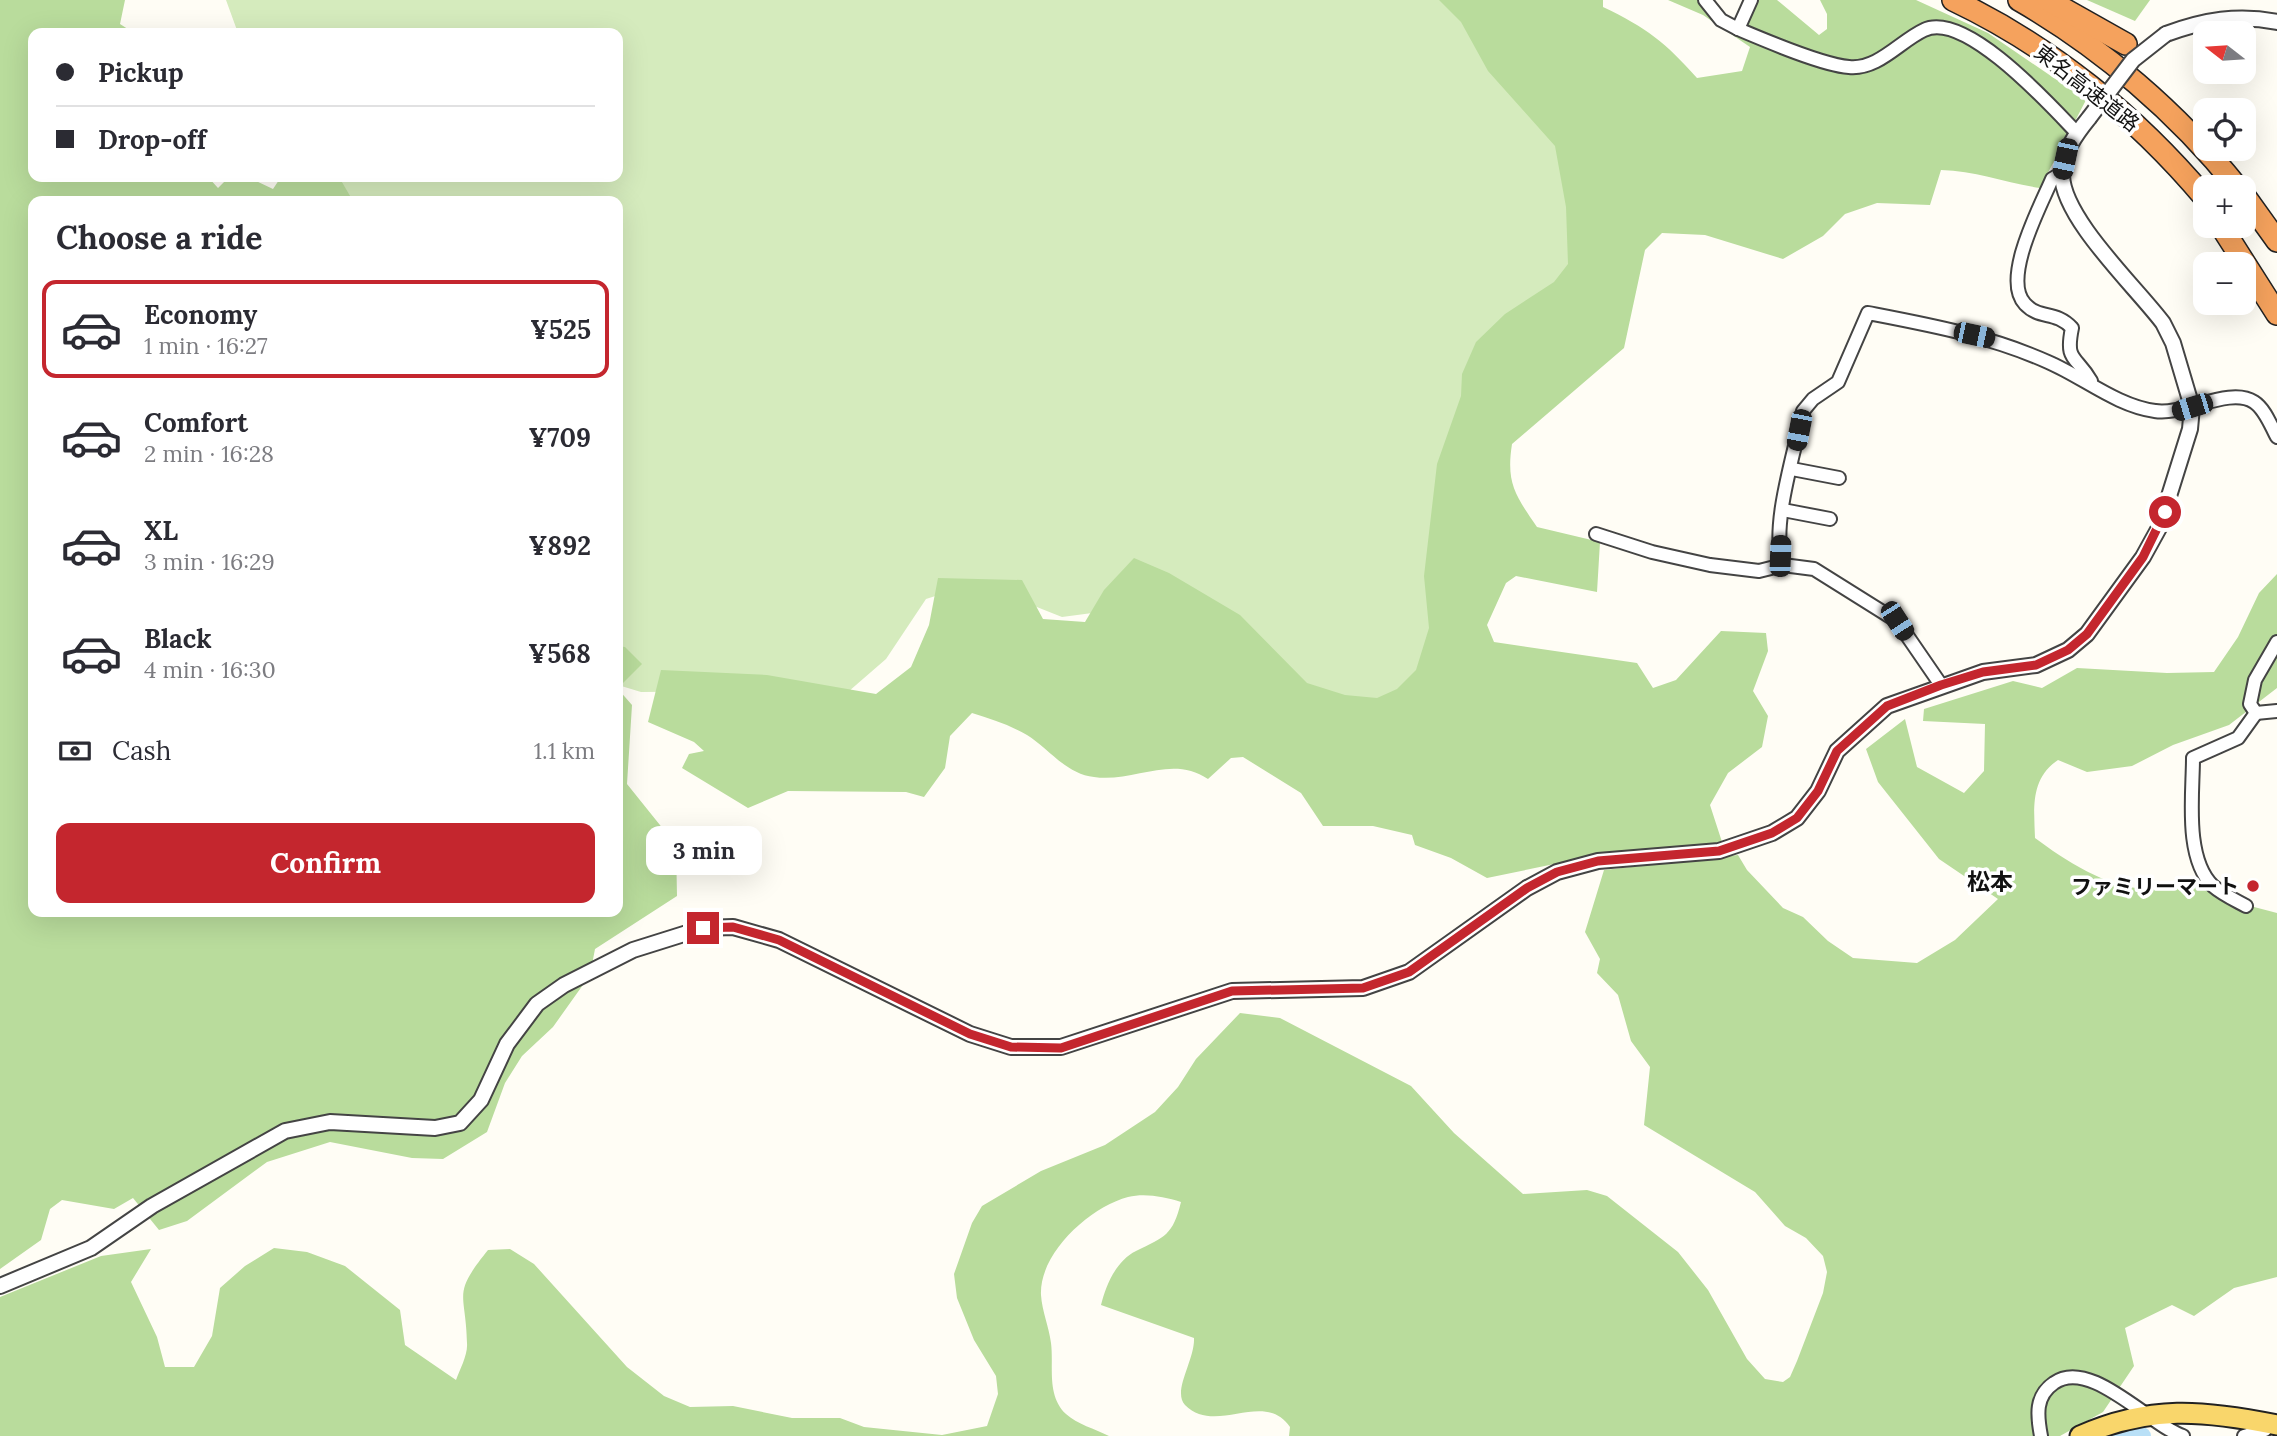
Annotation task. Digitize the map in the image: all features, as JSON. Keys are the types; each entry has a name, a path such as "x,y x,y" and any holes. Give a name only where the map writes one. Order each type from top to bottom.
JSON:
{"highway":[{"name":"東名高速道路","path":"1953,0 2030,44 2084,82 2149,137 2193,185"},
{"name":"東名高速道路","path":"2019,0 2075,36 2137,85 2180,124 2226,175"},
{"path":"2048,0 2126,44"},
{"path":"2256,212 2277,241"},
{"path":"2229,238 2277,314"},
{"path":"2236,238 2277,297"}],"main road":[{"path":"2080,1436 2111,1423 2144,1414 2194,1412 2272,1424"}],"street":[{"path":"1705,0 1721,20 1738,29 1849,68 1877,60 1925,29 1943,28 1981,47 2027,80 2077,133"},
{"path":"1738,29 1751,0"},
{"path":"0,1286 91,1248 152,1206 285,1131 330,1122 435,1128 460,1124 481,1100 507,1044 537,1004 564,985 633,950 703,928 733,927 779,940 970,1034 1011,1047 1061,1048 1232,991 1363,988 1409,972 1527,888 1557,872 1598,861 1719,851 1772,833 1797,818 1818,791 1837,751 1887,706 1983,672 2036,665 2068,650 2087,634 2160,528 2190,429 2192,407 2173,343 2163,323 2074,213 2067,201 2062,173 2069,146 2077,133 2133,60 2166,34 2224,18 2249,16 2277,22"},
{"path":"2062,173 2052,179 2021,251 2018,287 2022,302 2039,314 2061,317 2072,328 2067,348 2071,358 2093,384"},
{"path":"1783,565 1780,556 1783,510 1803,411 1813,398 1838,382 1862,319 1868,313 1995,340 2093,384 2117,399 2155,411 2178,412 2226,398 2246,398 2256,403 2277,437"},
{"path":"1791,469 1839,478"},
{"path":"1783,510 1830,519"},
{"path":"1596,534 1652,552 1710,565 1759,571 1783,565 1814,569 1897,621 1941,685"},
{"path":"2256,713 2250,704 2251,694 2263,663 2277,642"},
{"path":"2246,906 2214,887 2201,871 2192,829 2193,758 2238,738 2256,713 2277,711"},
{"path":"2040,1436 2039,1401 2042,1392 2059,1379 2083,1378 2104,1385 2144,1414 2183,1436"},
{"path":"2244,1436 2265,1430 2272,1424"}],"green space":[{"path":"0,0 125,0 120,24 126,28 28,28 28,182 213,182 218,188 224,182 258,182 273,189 278,182 342,182 350,196 28,196 28,917 623,917 623,695 632,705 627,784 676,845 677,896 595,949 590,975 553,1027 522,1056 505,1083 487,1132 443,1159 412,1158 330,1142 267,1162 187,1221 159,1230 133,1198 114,1209 62,1200 50,1209 41,1240 0,1269"},
{"path":"226,0 1465,0 1588,162 1577,267 1536,344 1435,676 1370,729 1130,608 1062,617 976,583 926,599 886,659 841,698 759,691 641,692 623,687 623,196 317,196 308,182 623,182 623,28 236,28"},
{"path":"1439,0 1603,0 1603,7 1654,37 1697,78 1742,71 1750,47 1703,15 1668,0 1702,0 1724,18 1734,20 1739,8 1747,0 1777,0 1819,35 1827,29 1827,14 1820,0 1916,0 1988,33 2086,100 2040,188 1941,170 1930,205 1877,203 1845,214 1823,236 1783,259 1705,235 1662,233 1645,250 1624,348 1512,444 1511,479 1518,497 1537,527 1600,542 1597,592 1516,576 1506,583 1487,625 1494,642 1637,663 1653,688 1676,680 1721,631 1766,633 1768,651 1753,691 1768,716 1762,747 1728,773 1710,805 1722,842 1564,862 1487,878 1451,858 1415,845 1412,835 1373,826 1323,826 1301,793 1243,757 1231,758 1208,779 1180,769 1109,778 1094,777 1066,766 1021,731 972,713 950,736 945,768 924,797 906,792 788,791 748,808 682,768 689,754 704,751 694,742 648,722 661,670 767,675 876,694 911,667 929,625 938,578 1022,580 1043,619 1085,622 1104,590 1134,558 1169,573 1240,615 1307,683 1345,695 1377,698 1397,689 1416,670 1429,628 1424,576 1437,464 1461,396 1462,374 1476,342 1505,314 1554,282 1568,264 1566,207 1555,146 1488,71 1461,22"},
{"path":"2087,0 2150,0 2135,21"},
{"path":"2277,574 2277,688 2229,725 2173,745 2132,766 2087,772 2058,760 2042,776 2038,785 2034,816 2035,838 2088,872 2129,887 2150,889 2170,886 2188,876 2216,897 2277,913 2277,1277 2234,1288 2194,1316 2172,1305 2125,1328 2134,1366 2103,1412 2060,1436 1289,1436 1290,1427 1279,1416 1267,1412 1225,1416 1197,1413 1185,1405 1181,1392 1194,1338 1101,1305 1117,1267 1129,1255 1166,1234 1175,1222 1181,1202 1141,1195 1113,1202 1083,1221 1058,1248 1048,1263 1043,1279 1041,1295 1051,1343 1052,1380 1056,1398 1070,1418 1109,1436 0,1436 0,1297 101,1256 151,1249 131,1282 157,1337 165,1367 194,1367 212,1336 220,1288 245,1266 274,1248 307,1252 345,1266 400,1310 405,1345 456,1380 467,1348 463,1303 465,1286 488,1250 510,1249 534,1264 627,1367 664,1396 690,1407 733,1406 792,1418 840,1418 864,1427 942,1435 987,1426 998,1394 996,1376 974,1340 957,1298 954,1274 972,1223 982,1206 1041,1171 1105,1145 1155,1112 1178,1087 1196,1059 1240,1013 1280,1018 1411,1086 1454,1133 1523,1194 1587,1190 1607,1196 1678,1252 1708,1290 1747,1359 1765,1379 1783,1382 1790,1377 1823,1293 1827,1272 1823,1256 1806,1238 1785,1226 1755,1192 1644,1125 1650,1067 1631,1041 1618,995 1597,973 1600,959 1585,932 1604,870 1738,855 1747,870 1783,908 1803,917 1828,941 1853,958 1917,963 1955,940 1998,899 1939,859 1878,782 1866,749 1905,719 1917,767 1964,793 1984,771 1985,724 1923,721 1924,709 2013,681 2042,688 2077,668 2167,673 2214,672 2238,637 2259,593"},
{"path":"623,647 642,664 623,683"}],"waterway":[{"path":"2121,1436 2142,1436"}],"place":[{"name":"ファミリーマート","path":"2253,886"}],"district":[{"name":"松本","path":"1990,881"}],"route":[{"path":"703,928 733,927 779,940 970,1034 1011,1047 1061,1048 1202,998 1232,991 1363,988 1409,972 1447,948 1527,888 1557,872 1598,861 1719,851 1772,833 1797,818 1818,791 1837,751 1887,706 1983,672 2036,665 2068,650 2087,634 2143,557 2160,528 2165,512"}]}
